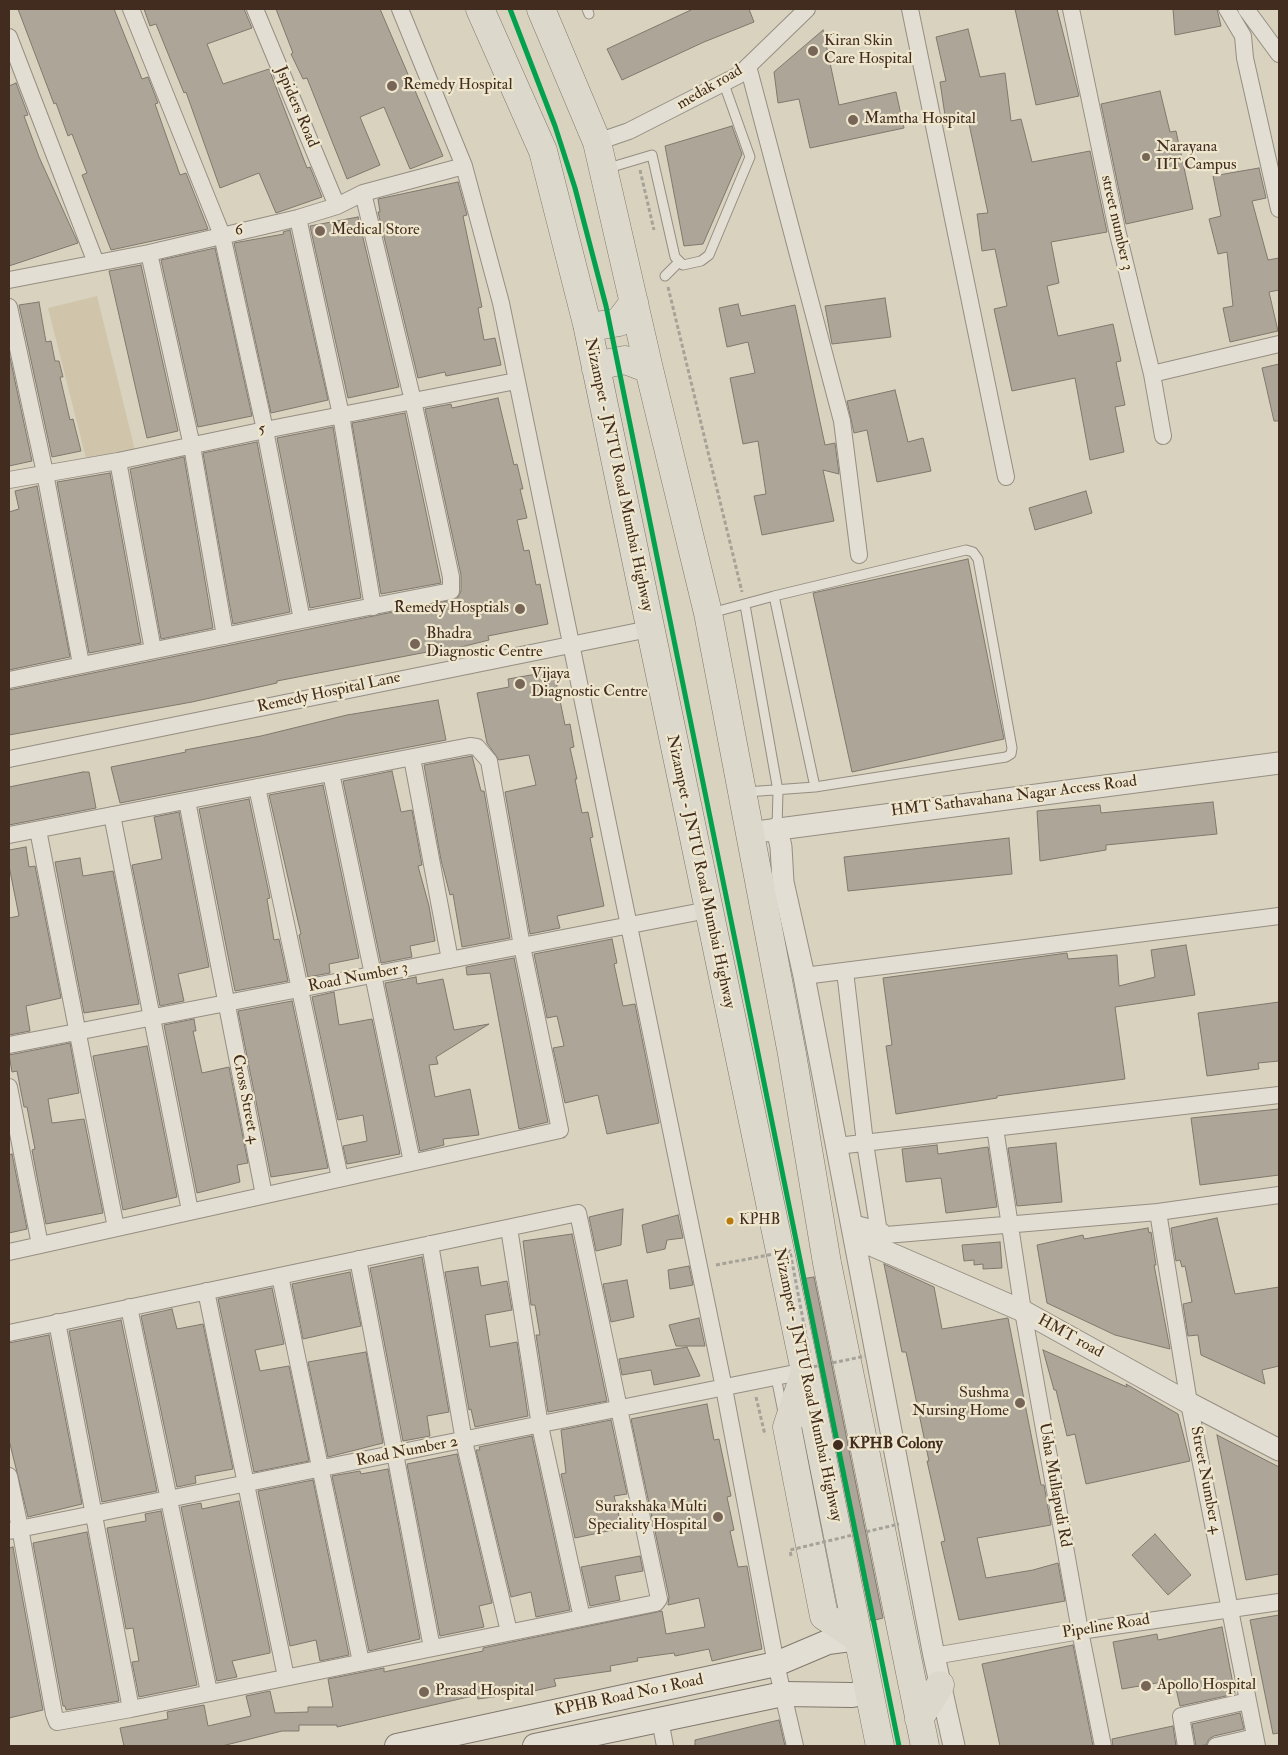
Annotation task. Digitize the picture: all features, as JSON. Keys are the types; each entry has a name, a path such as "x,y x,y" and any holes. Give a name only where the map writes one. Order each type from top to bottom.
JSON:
{"highway":[{"name":"Nizampet - JNTU Road Mumbai Highway","path":"480,9 543,151 587,324 649,629 806,1371 880,1746"},
{"path":"541,9 597,142 648,368 708,613 744,792 749,834 792,1054 827,1263 925,1746"},
{"path":"587,324 598,326 619,322 634,302"},
{"path":"596,369 610,363 625,360 648,368"},
{"path":"806,1371 776,1433 824,1616 858,1638"},
{"path":"919,1719 940,1685"}],"main road":[{"path":"824,1616 828,1642"},
{"name":"KPHB Road No 1 Road","path":"397,1746 776,1664 828,1642 858,1638"},
{"name":"KPHB Road No 1 Road","path":"538,1746 783,1694 852,1695 869,1692"}],"street":[{"path":"131,9 222,235 265,430 302,620"},
{"name":"Jspiders Road","path":"255,9 337,206"},
{"path":"400,9 464,166 501,303 724,1388 776,1664 795,1746"},
{"name":"medak road","path":"597,142 621,135 739,75 807,9"},
{"path":"910,9 1006,477"},
{"name":"street number 3","path":"1071,9 1117,230 1152,374 1163,436"},
{"path":"1227,9 1243,36 1245,58 1279,206"},
{"path":"1246,9 1279,54"},
{"path":"9,37 16,73 96,263"},
{"path":"748,66 842,421 859,555"},
{"name":"6","path":"9,280 149,253 298,218 337,206 363,193 464,166"},
{"path":"9,680 451,591 451,577 413,400 363,193"},
{"path":"298,218 341,415 373,607"},
{"path":"149,253 192,446 225,636"},
{"path":"9,307 45,473 81,664"},
{"path":"1152,374 1279,344"},
{"name":"5","path":"9,480 118,461 413,400 516,381"},
{"path":"118,461 153,650"},
{"name":"Remedy Hospital Lane","path":"9,759 649,629"},
{"path":"9,835 470,746 477,747 483,751 489,761 522,946 560,1130 9,1252"},
{"path":"412,758 450,960"},
{"name":"HMT Sathavahana Nagar Access Road","path":"749,834 777,828 1279,763"},
{"path":"332,773 412,1162"},
{"path":"257,787 340,1178"},
{"name":"Cross Street 4","path":"186,801 264,1195"},
{"path":"112,815 190,1212"},
{"path":"777,828 781,847 783,882 804,976 934,1656 954,1746"},
{"path":"38,830 116,1228"},
{"name":"Road Number 3","path":"9,1045 708,910"},
{"path":"804,976 1279,916"},
{"path":"845,971 865,1144 880,1239 886,1235 1158,1212 1279,1195"},
{"path":"9,1087 40,1245"},
{"path":"837,1146 1279,1094"},
{"name":"Usha Mullapudi Rd","path":"995,1128 1023,1311 1080,1631 1103,1746"},
{"name":"Street Number 4","path":"1158,1212 1189,1403 1231,1608 1245,1702 1253,1741"},
{"path":"9,1333 578,1213 659,1599 656,1603 286,1676 131,1709 57,1722 15,1529 9,1476"},
{"path":"509,1228 540,1426 582,1618"},
{"name":"HMT road","path":"854,1231 880,1239 1023,1311 1189,1403 1279,1450"},
{"path":"430,1244 464,1441 509,1632"},
{"path":"358,1259 432,1648"},
{"path":"280,1276 361,1662"},
{"path":"206,1291 286,1676"},
{"path":"128,1307 209,1692"},
{"path":"57,1322 92,1514 131,1709"},
{"name":"Road Number 2","path":"15,1529 540,1426 806,1371"},
{"name":"Pipeline Road","path":"934,1656 1080,1631 1279,1602"},
{"path":"1186,1746 1180,1716 1245,1702"},
{"path":"660,1720 665,1746"},
{"path":"1216,1746 1253,1741"}],"lane":[{"path":"604,170 652,155 675,257 683,265 697,263 709,255 750,158 724,84"},
{"path":"665,276 679,262"},
{"path":"708,613 966,550 973,552 978,559 1012,754 1006,758 815,787 744,792"},
{"path":"774,596 815,787"},
{"path":"745,604 778,791 777,828"},
{"path":"776,1377 776,1433"}],"path":[{"path":"637,160 656,237"},
{"path":"665,276 745,604"},
{"path":"716,1265 790,1251 812,1367 866,1356"},
{"path":"752,1382 776,1433"},
{"path":"791,1556 790,1550 900,1524"}],"shaded area":[{"path":"97,296 135,450 87,462 48,308"}],"building":[{"path":"18,9 114,9 142,79 148,77 158,103 155,104 180,175 186,173 208,229 111,250 82,175 87,173 72,134 68,136 56,103 54,104"},
{"path":"144,9 244,9 252,28 207,44 223,84 269,69 307,168 310,167 322,197 276,213 259,173 220,188 186,92 184,93 156,24 150,26"},
{"path":"276,9 380,9 443,156 410,169 384,107 360,117 380,165 347,179 307,78 303,79 291,54 293,53"},
{"path":"693,9 749,9 754,22 704,42 622,80 607,49"},
{"path":"1015,9 1057,9 1079,96 1036,105"},
{"path":"1173,9 1217,9 1221,26 1175,35"},
{"path":"968,29 980,77 1005,73 1011,121 1021,119 1032,162 1090,151 1107,232 1051,242 1059,283 1047,286 1058,336 1113,324 1121,361 1116,362 1125,405 1115,407 1124,452 1090,460 1075,378 1012,391 994,309 1007,306 995,249 982,251 977,214 988,213 968,119 946,122 940,82 946,81 936,37"},
{"path":"823,30 839,105 896,92 904,128 810,148 799,99 778,103 774,72"},
{"path":"16,83 28,115 24,116 39,157 78,243 9,266 9,86"},
{"name":"Narayana IIT Campus","path":"1160,91 1170,132 1176,131 1193,209 1126,224 1101,104"},
{"path":"732,126 742,154 703,244 684,246 665,146"},
{"path":"1259,168 1266,198 1252,201 1268,260 1279,258 1279,290 1269,292 1278,331 1230,342 1223,308 1233,306 1227,252 1218,254 1209,219 1221,216 1213,176"},
{"path":"458,182 467,215 463,216 482,307 478,308 484,340 495,338 501,365 446,376 445,372 418,378 378,212 380,212 378,199"},
{"path":"358,217 399,387 348,398 310,226"},
{"path":"290,230 328,400 271,413 234,243 284,234 283,232"},
{"path":"215,248 252,416 198,427 161,260"},
{"path":"141,265 178,431 147,438 109,271"},
{"path":"885,298 891,337 832,344 825,306"},
{"path":"39,302 46,342 51,341 55,361 59,361 63,377 60,377 70,420 73,419 81,451 52,457 19,305"},
{"path":"738,304 741,316 795,305 825,445 835,443 839,474 823,470 834,521 762,535 754,496 766,494 758,441 743,444 730,378 755,373 748,342 727,347 719,308"},
{"path":"9,353 32,461 9,466"},
{"path":"1279,364 1279,421 1274,421 1262,368"},
{"path":"895,390 908,442 923,438 931,471 877,482 867,430 854,433 847,401"},
{"path":"498,398 514,465 517,464 523,489 520,489 527,518 517,520 524,551 529,550 536,585 540,584 548,624 488,636 489,640 433,654 432,651 277,681 277,683 192,702 9,735 9,690 457,599 461,591 461,575 425,409 451,404 452,408"},
{"path":"405,413 441,583 381,594 352,423"},
{"path":"333,427 361,598 310,608 277,438"},
{"path":"257,442 290,612 233,624 203,453"},
{"path":"184,457 213,628 161,639 130,469"},
{"path":"110,473 141,643 89,653 57,482"},
{"path":"37,486 70,657 9,670 9,512 19,509 15,491"},
{"path":"1086,491 1092,513 1035,530 1029,508"},
{"path":"968,559 1004,739 852,772 813,593"},
{"path":"554,671 565,725 570,724 574,747 570,748 577,779 575,779 582,813 588,812 593,837 590,838 604,906 557,916 560,928 530,934 505,792 536,785 529,755 499,760 487,743 477,693 509,687 508,679"},
{"path":"438,700 446,740 120,803 111,767 186,752 185,750 261,736 347,715"},
{"path":"472,756 481,791 484,791 510,938 462,947 453,894 450,895 441,860 424,765"},
{"path":"392,771 401,812 412,810 422,865 418,866 429,906 435,941 410,946 412,957 381,963 343,781"},
{"path":"89,772 96,808 9,825 9,787"},
{"path":"323,785 359,958 329,964 330,973 308,977 299,935 301,934 269,795"},
{"path":"249,799 270,898 267,899 274,940 279,939 288,981 235,991 199,809"},
{"path":"1213,802 1217,834 1106,845 1106,850 1040,861 1037,811 1100,805 1101,813"},
{"path":"179,812 209,967 178,974 184,1001 160,1006 132,865 162,859 154,817"},
{"path":"1009,838 1012,874 848,891 844,857"},
{"path":"26,847 29,867 35,866 61,998 26,1006 30,1031 9,1035 9,918 19,916 9,866 9,850"},
{"path":"80,858 83,876 113,871 139,1004 84,1013 55,862"},
{"path":"612,939 617,963 614,964 623,1006 635,1004 659,1123 607,1134 598,1095 565,1103 553,1048 564,1046 557,1016 547,1018 534,954"},
{"path":"1186,945 1195,995 1115,1007 1125,1079 997,1096 997,1098 896,1114 886,1046 892,1045 883,978 1067,953 1068,959 1117,955 1119,986 1155,977 1151,950"},
{"path":"514,958 548,1122 519,1129 490,973 467,975 466,967"},
{"path":"416,977 417,984 443,979 454,1030 489,1024 436,1057 438,1064 429,1065 435,1097 470,1089 479,1135 443,1139 444,1145 420,1151 385,983"},
{"path":"334,992 339,1025 372,1019 400,1154 347,1164 343,1146 367,1141 363,1115 338,1120 312,997"},
{"path":"292,1001 328,1168 271,1177 238,1011"},
{"path":"1279,1002 1279,1061 1258,1063 1259,1069 1207,1076 1198,1013"},
{"path":"194,1019 196,1031 193,1031 202,1073 229,1067 248,1163 237,1165 240,1182 197,1193 164,1025"},
{"path":"70,1043 79,1093 48,1099 52,1123 84,1119 103,1213 46,1224 32,1150 35,1149 27,1107 24,1107 17,1071 12,1072 9,1055"},
{"path":"147,1046 177,1197 123,1210 93,1056"},
{"path":"1279,1109 1279,1175 1200,1185 1191,1118"},
{"path":"1056,1143 1062,1202 1017,1206 1008,1148"},
{"path":"937,1145 938,1154 988,1147 997,1207 946,1213 941,1178 906,1182 902,1149"},
{"path":"12,1154 27,1229 9,1233 9,1155"},
{"path":"623,1209 621,1245 596,1251 589,1217"},
{"path":"678,1215 683,1238 667,1240 665,1249 647,1253 642,1225"},
{"path":"1217,1218 1235,1294 1279,1287 1279,1366 1262,1370 1265,1384 1201,1355 1198,1335 1188,1336 1183,1304 1192,1302 1185,1266 1182,1267 1180,1260 1176,1261 1171,1228"},
{"path":"1148,1228 1149,1233 1151,1232 1156,1265 1154,1265 1170,1349 1115,1335 1047,1303 1037,1245 1083,1235 1084,1239"},
{"path":"572,1234 607,1401 548,1412 536,1335 540,1335 535,1305 531,1305 523,1241"},
{"path":"1000,1242 1002,1268 983,1269 983,1264 974,1265 974,1260 964,1261 962,1245"},
{"path":"422,1257 449,1412 427,1416 430,1436 403,1441 370,1268"},
{"path":"884,1264 934,1287 942,1329 1008,1318 1041,1485 1044,1485 1051,1525 977,1538 986,1578 1033,1570 1058,1563 1065,1601 959,1620 941,1542 945,1541 927,1461 929,1461 906,1352 902,1352"},
{"path":"689,1266 693,1285 670,1289 668,1270"},
{"path":"478,1267 481,1286 507,1281 512,1310 485,1315 490,1347 517,1342 528,1416 475,1427 471,1409 469,1410 445,1272"},
{"path":"350,1272 361,1326 303,1339 292,1284"},
{"path":"814,1277 883,1618 871,1621 802,1279"},
{"path":"627,1280 634,1317 611,1322 603,1284"},
{"path":"272,1288 284,1344 255,1350 260,1371 289,1366 309,1461 254,1472 218,1299"},
{"path":"172,1309 177,1329 203,1324 233,1469 195,1476 196,1483 177,1487 141,1316"},
{"path":"699,1318 705,1346 676,1346 669,1325"},
{"path":"121,1320 157,1491 102,1502 69,1331"},
{"path":"49,1335 82,1504 28,1517 9,1440 9,1343"},
{"path":"687,1347 700,1376 654,1385 651,1370 622,1375 619,1359"},
{"path":"1043,1350 1127,1387 1126,1384 1178,1414 1190,1461 1086,1484 1075,1434 1067,1436 1056,1390 1054,1390"},
{"path":"366,1352 383,1443 328,1457 308,1362"},
{"path":"707,1404 714,1440 719,1439 731,1496 727,1497 734,1530 730,1531 738,1567 747,1566 762,1649 712,1661 709,1649 675,1656 674,1653 637,1658 638,1661 610,1666 611,1671 554,1679 556,1686 529,1692 478,1699 477,1695 337,1727 337,1725 299,1725 299,1731 282,1731 222,1746 124,1746 120,1728 168,1719 167,1712 204,1705 208,1726 251,1716 246,1696 270,1691 275,1713 308,1712 308,1707 333,1707 328,1679 384,1668 384,1672 483,1651 483,1648 662,1611 666,1634 705,1627 699,1598 668,1605 669,1597 631,1419"},
{"path":"611,1420 627,1494 614,1496 622,1528 575,1538 561,1474 566,1473 561,1430"},
{"path":"1217,1435 1279,1467 1279,1574 1246,1580"},
{"path":"532,1436 570,1610 536,1617 531,1592 511,1597 476,1450 480,1450 479,1447"},
{"path":"457,1454 492,1603 479,1606 484,1627 440,1636 407,1464"},
{"path":"388,1469 420,1639 369,1651 332,1476 360,1471 361,1474"},
{"path":"313,1480 349,1655 320,1661 316,1640 290,1646 258,1491"},
{"path":"239,1501 270,1653 232,1661 237,1677 217,1681 181,1507 201,1503 202,1509"},
{"path":"161,1511 197,1685 139,1697 132,1662 139,1661 133,1628 126,1629 107,1528 146,1521 145,1514"},
{"path":"87,1532 119,1701 66,1710 65,1706 63,1706 33,1543"},
{"path":"1155,1534 1191,1575 1168,1595 1132,1555"},
{"path":"13,1547 43,1710 9,1718 9,1548"},
{"path":"640,1556 643,1571 615,1576 620,1600 590,1606 581,1567"},
{"path":"1279,1615 1279,1733 1273,1734 1250,1620"},
{"path":"1222,1627 1235,1694 1180,1706 1174,1680 1122,1689 1113,1642 1157,1634 1158,1640"},
{"path":"1073,1645 1093,1746 1000,1746 982,1664"},
{"path":"1240,1713 1244,1729 1214,1736 1209,1739 1206,1745 1196,1746 1192,1724"},
{"path":"779,1720 785,1746 695,1746 695,1740"},
{"path":"1173,1726 1176,1746 1113,1746 1112,1739"}],"transit line":[{"path":"510,9 555,126 575,188 606,306 899,1746"}],"place":[{"name":"Kiran Skin Care Hospital","path":"813,51"},
{"name":"Remedy Hospital","path":"392,86"},
{"name":"Mamtha Hospital","path":"853,120"},
{"name":"Narayana IIT Campus","path":"1146,157"},
{"name":"Medical Store","path":"320,231"},
{"name":"Remedy Hosptials","path":"520,609"},
{"name":"Bhadra Diagnostic Centre","path":"415,644"},
{"name":"Vijaya Diagnostic Centre","path":"520,684"},
{"name":"KPHB","path":"730,1221"},
{"name":"Sushma Nursing Home","path":"1020,1403"},
{"name":"KPHB Colony","path":"838,1445"},
{"name":"Surakshaka Multi Speciality Hospital","path":"718,1517"},
{"name":"Apollo Hospital","path":"1146,1686"},
{"name":"Prasad Hospital","path":"424,1692"}]}
